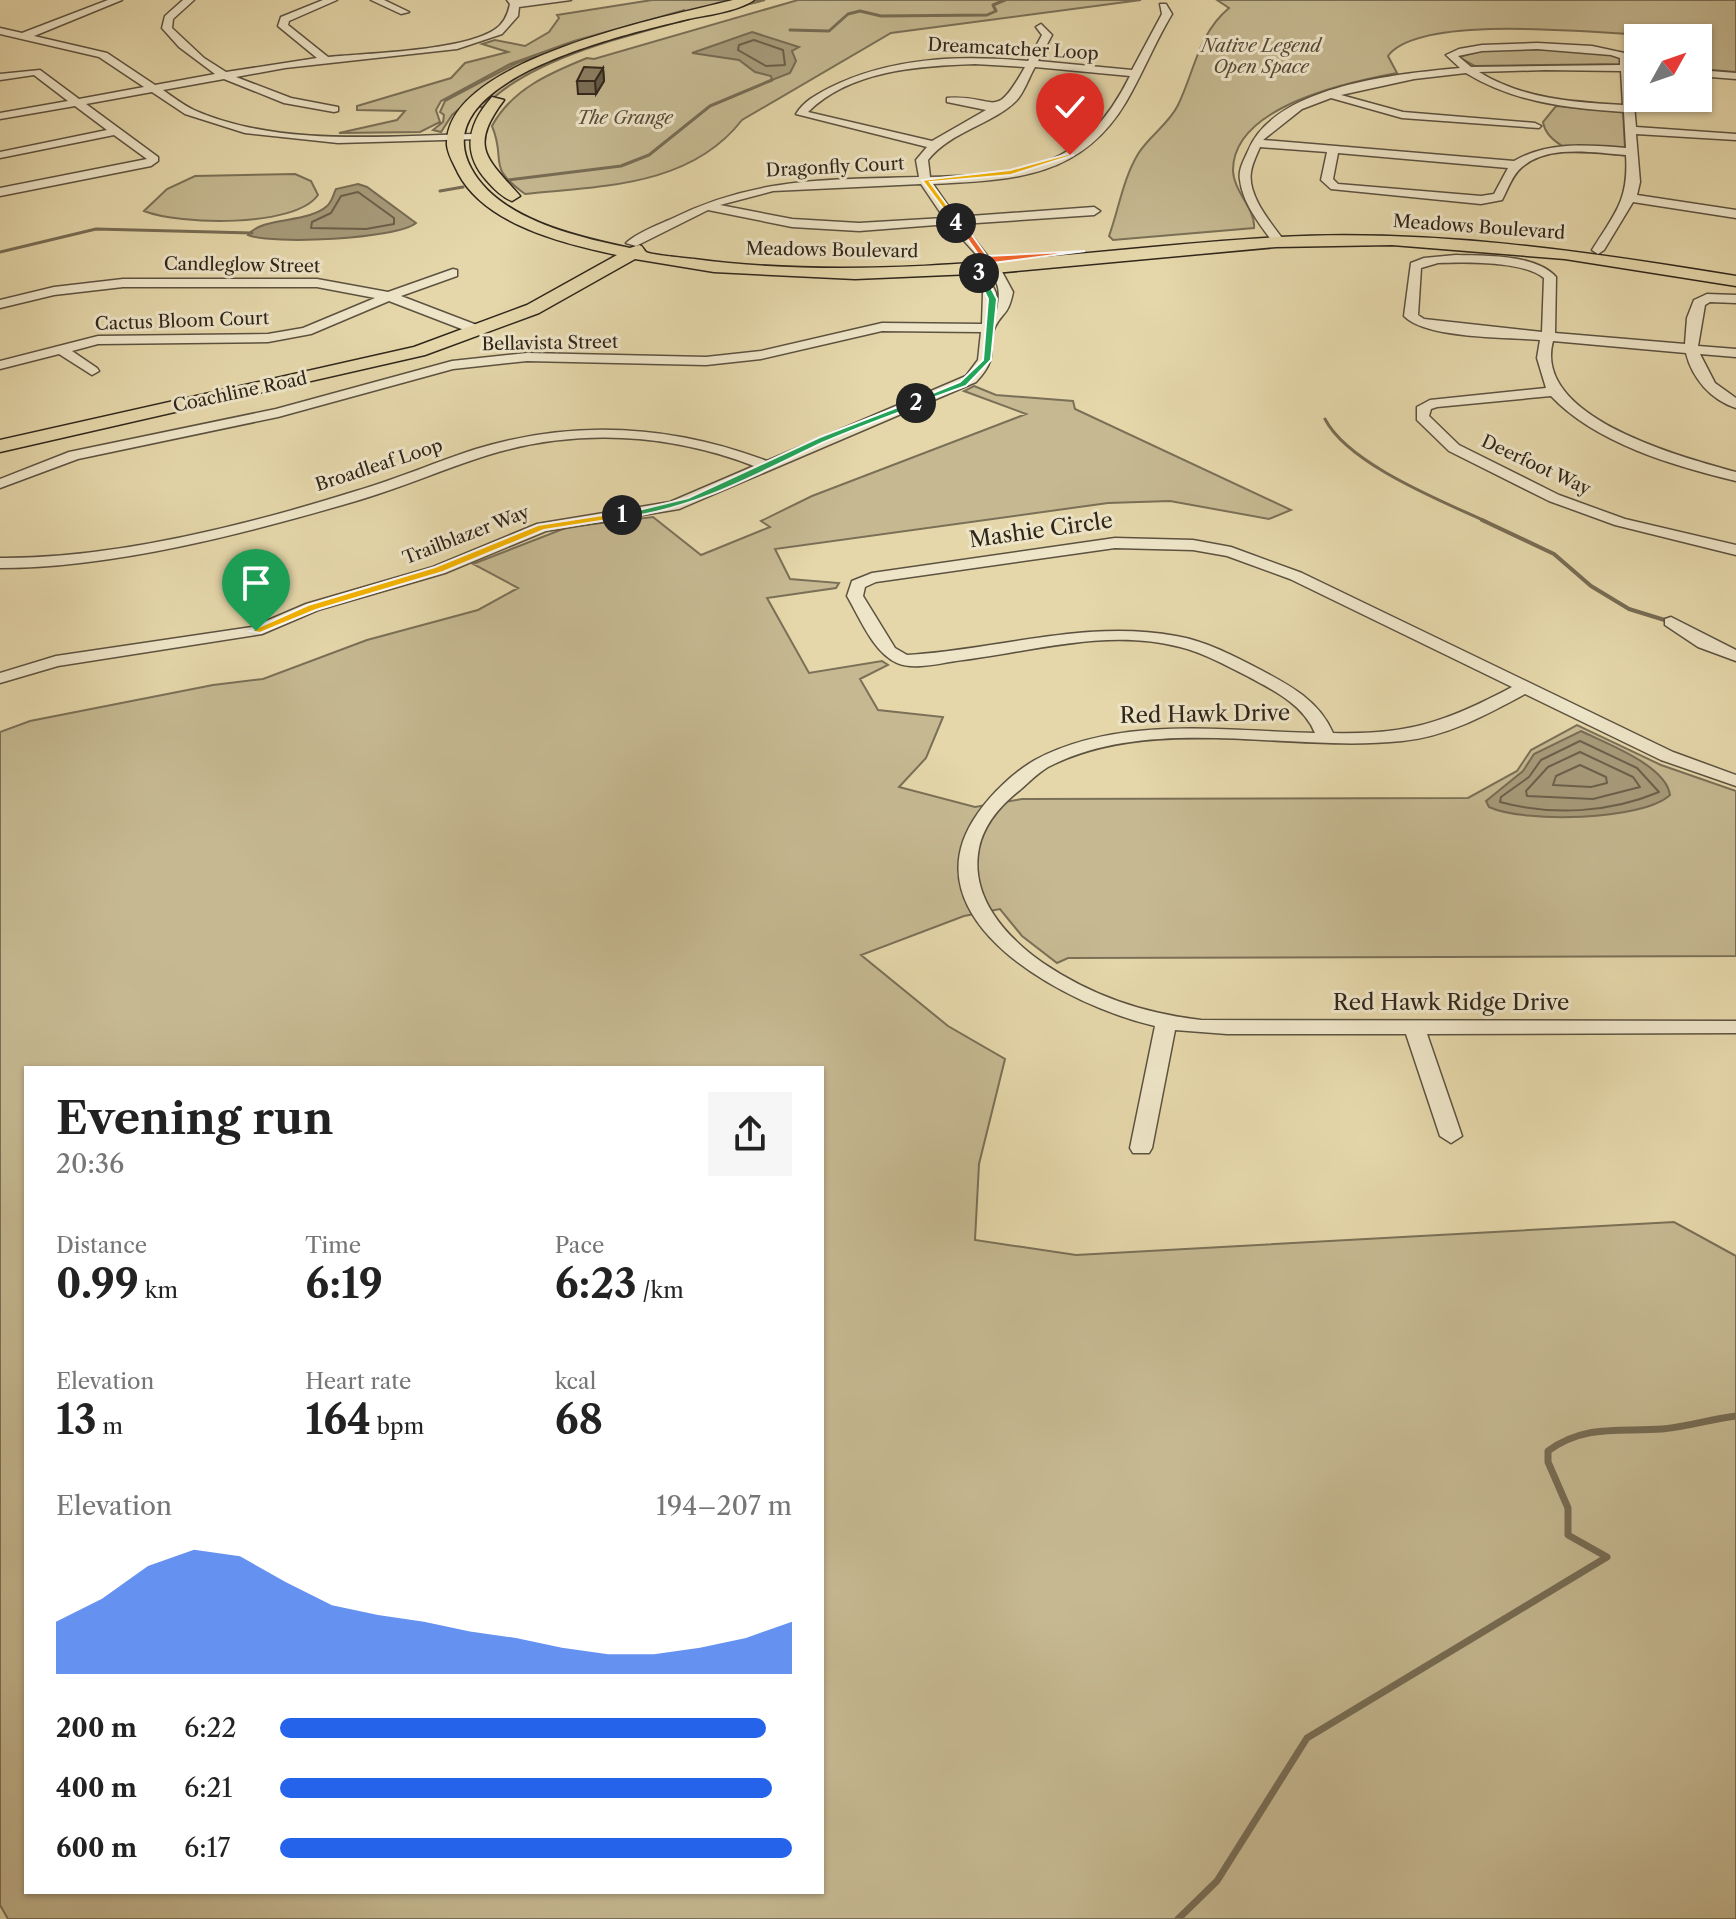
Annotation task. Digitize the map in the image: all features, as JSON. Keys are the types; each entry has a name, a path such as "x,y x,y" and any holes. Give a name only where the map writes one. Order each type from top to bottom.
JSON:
{"main road":[{"path":"475,137 492,104 540,72 599,49 754,2"},
{"path":"454,137 460,119 479,97 524,69 574,48 754,2"},
{"name":"Meadows Boulevard","path":"454,137 462,171 488,198 537,225 713,267 804,273 897,273 1081,251 1276,238 1428,234 1598,250 1736,274"},
{"name":"Meadows Boulevard","path":"475,137 484,168 509,193 561,221 632,248"},
{"name":"Meadows Boulevard","path":"980,262 1276,238 1459,243 1560,252 1736,281"},
{"path":"1459,243 1598,250"},
{"name":"Coachline Road","path":"0,446 378,362 533,309 632,248"}],"street":[{"path":"0,44 117,0"},
{"path":"189,0 168,18 167,28 175,40 225,75 266,96 334,109"},
{"path":"325,60 283,26 284,19 298,11 332,0"},
{"path":"376,0 404,12"},
{"path":"0,116 225,75 480,40 498,32 513,16 514,2 566,0"},
{"name":"Dragonfly Court","path":"632,248 700,214 705,206 742,193 790,185 925,180 1011,172 1070,155 1085,146 1119,110 1167,14 1163,6"},
{"path":"925,180 922,160 934,145 1000,109 1017,93 1047,35 1041,27"},
{"path":"0,31 103,55 200,116 263,133 338,140 475,137"},
{"path":"1624,56 1605,49 1488,49 1453,53 1452,57 1500,90 1548,102 1624,109"},
{"path":"394,53 399,67"},
{"name":"Dreamcatcher Loop","path":"934,145 801,114 849,79 876,69 935,62 1135,73"},
{"path":"1276,238 1248,187 1245,172 1254,143 1282,117 1330,95 1400,77 1468,69 1539,66 1624,68"},
{"path":"0,77 36,72 117,131 153,162 0,192"},
{"path":"1712,74 1736,76"},
{"path":"1330,95 1402,115 1535,126 1561,151"},
{"path":"951,100 1000,109"},
{"path":"1535,126 1548,102"},
{"path":"1598,250 1630,198 1634,182 1628,112"},
{"path":"1631,130 1736,137"},
{"path":"0,155 117,131"},
{"path":"1254,143 1516,165 1561,151 1632,152"},
{"path":"1333,149 1327,180 1335,187 1346,189 1492,199 1498,197 1516,165"},
{"path":"80,176 95,186"},
{"name":"Trailblazer Way","path":"0,678 56,661 256,631 312,607 439,570 542,527 674,506 853,426 963,384 987,360 987,328 993,299 979,273 980,262 952,230 953,222 925,180"},
{"path":"1630,198 1736,214"},
{"path":"705,206 832,226 953,222 1094,211"},
{"path":"1736,353 1689,347 1549,336 1440,327 1414,320 1411,316 1415,266 1422,260 1442,259 1542,270 1550,277 1549,336 1543,359 1554,391 1570,406 1622,436 1676,458 1736,477"},
{"name":"Cactus Bloom Court","path":"0,365 60,348 124,338 268,338 324,326 453,273"},
{"name":"Candleglow Street","path":"0,304 66,289 147,282 317,283 391,297 477,330"},
{"path":"1736,299 1707,298 1697,306 1689,347 1697,371 1710,388 1736,404"},
{"name":"Bellavista Street","path":"0,484 74,455 278,413 452,365 527,357 638,360 747,357 882,327 987,328"},
{"name":"Bellavista Street","path":"638,360 645,342"},
{"path":"60,348 92,371"},
{"name":"Deerfoot Way","path":"1554,391 1435,403 1424,407 1422,417 1454,448 1554,498 1620,522 1736,550"},
{"name":"Broadleaf Loop","path":"0,563 66,562 142,549 345,500 500,447 564,435 666,435 714,445 767,466"},
{"name":"Mashie Circle","path":"1326,737 1319,717 1297,696 1215,653 1167,640 1104,636 904,660 889,651 855,596 858,584 872,578 1115,543 1193,545 1231,552 1296,576 1667,756 1736,781"},
{"path":"1671,622 1704,643 1736,656"},
{"name":"Red Hawk Drive","path":"1166,1024 1135,1017 1084,997 1021,956 979,909 968,872 972,838 982,820 1025,771 1056,753 1082,745 1150,737 1400,737 1465,719 1525,687"},
{"path":"1141,1148 1166,1024"},
{"name":"Red Hawk Ridge Drive","path":"1166,1024 1227,1028 1736,1027"},
{"path":"1414,1026 1451,1136"}],"green space":[{"path":"652,0 739,0 577,45 485,87 452,115 441,132 433,130 443,122 444,115 440,112 445,101 517,63 685,10 574,41 510,64 441,101 436,110 440,122 420,132 339,133 397,120 405,111 357,110 357,106 451,78 465,63 508,52 482,44 495,40 525,46 549,32 559,18 557,15"},
{"path":"754,0 765,0 732,8 665,25"},
{"name":"The Grange","path":"798,0 1141,0 891,33 742,120 721,142 697,159 671,171 613,185 525,194 505,176 499,163 492,126 510,102 546,76 587,58 594,59"},
{"name":"Native Legend Open Space","path":"1217,0 1736,0 1736,72 1712,70 1712,24 1624,24 1624,33 1486,29 1443,33 1409,41 1388,56 1397,73 1351,83 1297,101 1251,130 1238,148 1233,171 1237,186 1252,214 1254,228 1113,240 1109,236 1133,164 1174,112 1210,29 1229,8"},
{"path":"611,41 540,68 509,86 484,107 478,107 508,80 561,55"},
{"path":"1541,49 1620,55 1623,64 1475,66 1459,57 1484,50"},
{"path":"1556,106 1623,112 1625,148 1564,147 1550,137 1543,122"},
{"path":"295,174 311,181 318,195 305,206 286,213 236,221 208,221 144,211 167,189 195,176"},
{"path":"974,386 996,395 1073,401 1075,409 1291,510 1269,519 1170,501 1108,503 775,549 790,579 839,583 836,588 767,598 809,673 882,661 888,665 860,679 878,710 943,717 926,758 899,787 975,807 1022,799 1468,798 1517,771 1531,750 1577,725 1661,765 1736,791 1736,956 1068,958 1057,963 1022,936 1000,909 964,916 861,955 948,1026 1005,1059 979,1164 975,1240 1076,1255 1674,1222 1736,1256 1736,1919 8,1919 0,1905 0,732 30,721 213,685 263,679 367,640 478,610 518,588 473,564 568,527 653,517 701,555 770,527 761,521 812,496 1026,414 964,391"}],"water":[{"path":"752,32 799,47 792,51 796,61 790,73 772,80 771,76 755,72 739,60 692,53"},
{"path":"358,184 367,187 416,223 385,233 334,239 281,240 248,235 264,225 318,212 329,204 336,189"},
{"path":"1581,731 1646,765 1666,784 1670,795 1656,804 1635,810 1582,817 1528,816 1489,807 1486,801 1523,771 1534,754"}],"building":[{"path":"584,67 603,68 595,81 577,81"}],"waterway":[{"path":"790,30 829,31 848,14 860,11 881,16 987,15 996,11 993,5 1005,0"},
{"path":"508,180 621,166 649,155 710,106 772,80"},
{"path":"440,191 463,187"},
{"path":"0,252 96,229 252,233"},
{"path":"1325,419 1337,435 1374,466 1487,522"},
{"path":"1482,520 1554,554 1591,586 1629,609 1671,622"},
{"path":"1178,1919 1217,1881 1307,1738 1607,1557 1568,1535 1568,1508 1548,1462 1548,1451 1562,1442 1589,1433 1671,1428 1736,1416"}],"route":[{"path":"256,631 312,607 439,570 555,523 658,510 692,500 843,431 963,384 987,360 987,328 993,299 989,285 979,273 986,264 1081,251 984,259 964,228 953,222 925,180 1011,172 1040,167 1070,155"}]}
